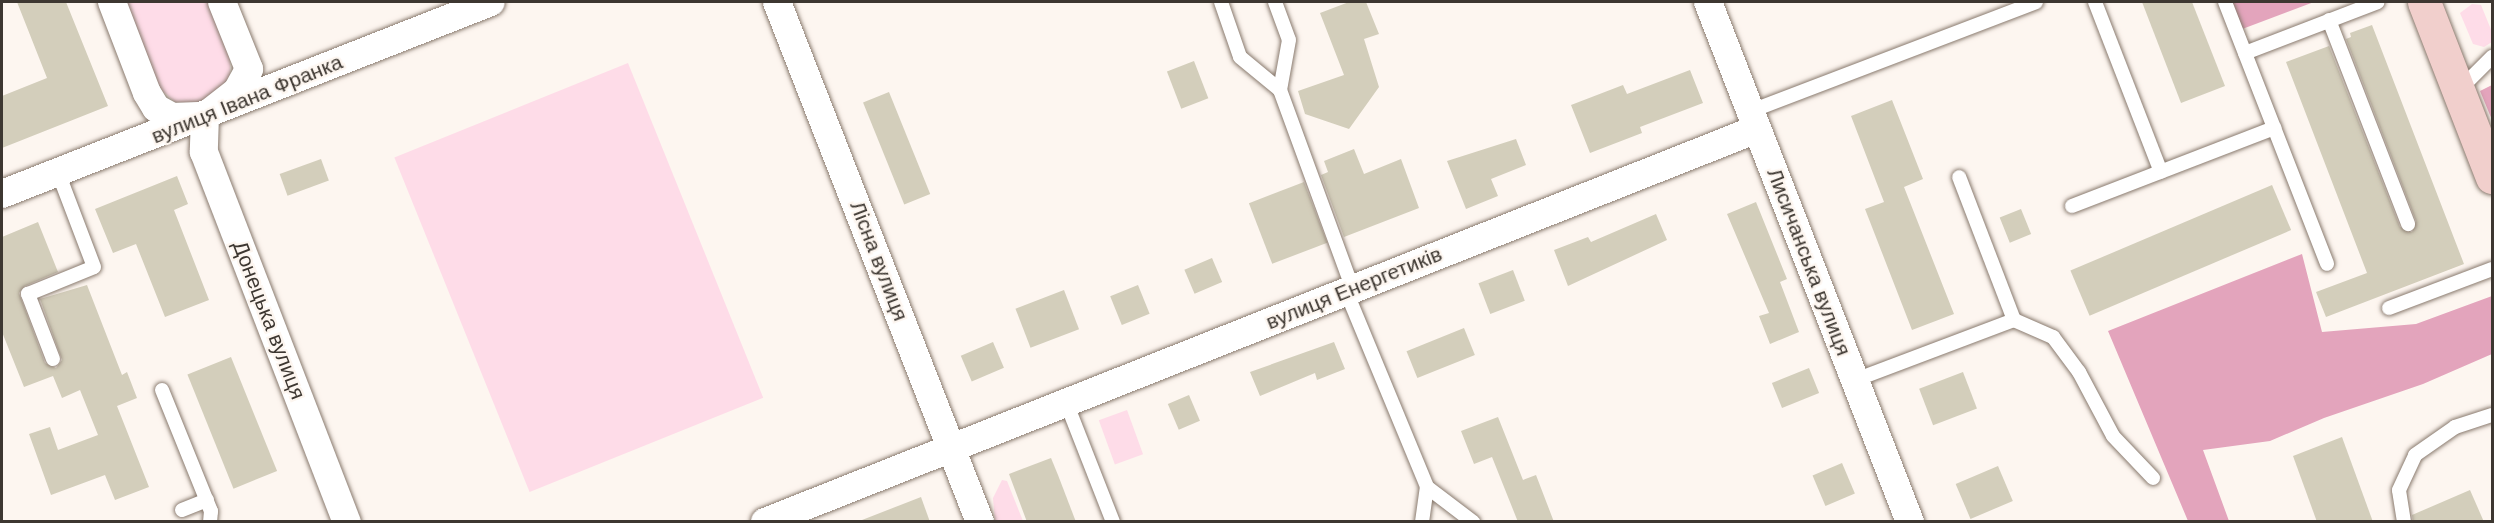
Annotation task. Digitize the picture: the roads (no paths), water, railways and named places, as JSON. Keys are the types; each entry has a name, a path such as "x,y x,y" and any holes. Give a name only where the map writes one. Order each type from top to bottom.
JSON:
{"main road":[{"path":"2424,2 2493,177"}],"street":[{"path":"112,2 156,108 172,117 205,116 237,91 249,69 222,2"},
{"name":"вулиця Івана Франка","path":"2,194 491,2"},
{"name":"Лісна вулиця","path":"777,2 980,522"},
{"name":"Лисичанська вулиця","path":"1708,2 1910,522"},
{"name":"Донецька вулиця","path":"205,116 204,152 347,522"},
{"name":"вулиця Енергетиків","path":"765,522 1350,290 1754,120"}],"lane":[{"path":"1221,2 1240,57 1280,90"},
{"path":"1275,2 1289,40 1280,90 1350,290 1427,487 1422,522"},
{"path":"1754,120 2036,2"},
{"path":"2095,2 2161,172"},
{"path":"2225,2 2327,264"},
{"path":"2245,53 2378,2"},
{"path":"2330,21 2408,224"},
{"path":"2458,90 2493,57"},
{"path":"2072,206 2274,128"},
{"path":"53,359 28,294 94,267 58,172"},
{"path":"1959,177 2014,320"},
{"path":"2389,308 2493,268"},
{"path":"1855,380 2014,320 2053,337 2079,372 2113,436 2153,478"},
{"path":"162,390 207,500 210,522"},
{"path":"1066,402 1113,522"},
{"path":"2404,522 2399,490 2415,455 2455,427 2493,415"},
{"path":"1427,487 1473,522"},
{"path":"182,510 207,500"}]}
